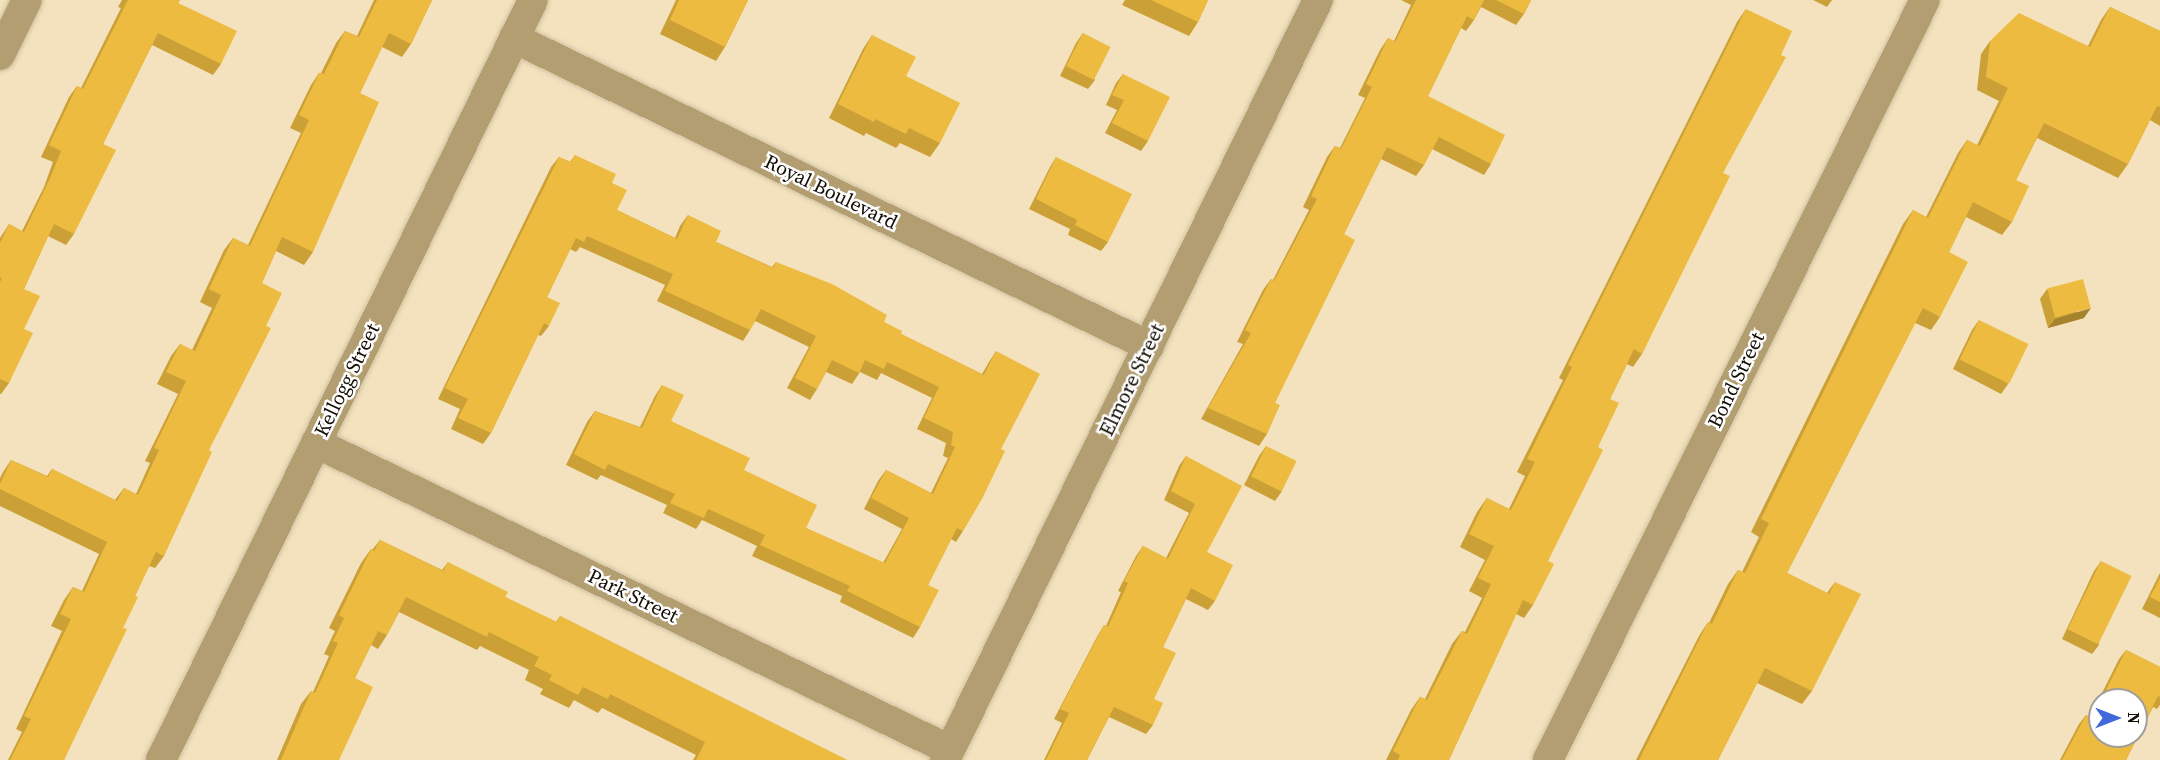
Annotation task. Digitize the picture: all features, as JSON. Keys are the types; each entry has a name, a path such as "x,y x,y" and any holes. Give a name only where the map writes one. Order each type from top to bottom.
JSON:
{"street":[{"path":"0,55 27,0"},
{"name":"Kellogg Street","path":"161,760 533,0"},
{"name":"Elmore Street","path":"948,755 1318,0"},
{"name":"Bond Street","path":"1548,760 1925,0"},
{"name":"Royal Boulevard","path":"514,38 1149,346"},
{"name":"Park Street","path":"316,442 948,755"}],"building":[{"path":"128,0 180,0 178,3 237,31 221,64 158,33 103,144 116,150 74,234 54,224 24,289 40,296 24,329 33,333 9,383 0,379 0,282 2,278 0,278 0,243 9,224 24,232 61,151 49,145 77,86 83,89"},
{"path":"377,0 432,0 411,44 389,33 360,93 379,102 313,252 282,237 262,283 282,293 266,326 271,328 209,450 212,452 164,556 156,552 135,596 138,597 123,628 127,629 64,760 10,760 31,719 24,716 71,619 60,614 73,587 84,592 107,542 0,489 11,460 48,477 52,469 117,501 124,488 138,495 159,450 154,448 186,381 166,372 180,344 195,351 221,295 209,289 233,238 250,246 309,120 299,115 319,73 324,74 345,31 359,37"},
{"path":"679,0 748,0 725,47 670,20"},
{"path":"1151,0 1208,0 1198,22"},
{"path":"1416,0 1484,0 1474,20 1467,16 1428,96 1505,135 1491,164 1439,137 1424,165 1387,147 1344,234 1355,240 1275,403 1280,405 1267,434 1208,408 1251,333 1245,330 1271,279 1274,281 1317,199 1311,196 1335,146 1341,149 1372,87 1366,84 1388,38 1395,42"},
{"path":"1496,0 1531,0 1524,14"},
{"path":"2110,7 2160,31 2160,107 2157,106 2128,164 2044,123 2016,180 2029,186 2012,222 1973,202 1949,252 1968,262 1940,317 1923,308 1787,573 1829,594 1835,582 1861,594 1812,691 1765,668 1718,760 1639,760 1708,622 1712,624 1738,570 1745,573 1769,523 1761,519 1913,210 1928,218 1967,140 1980,146 2008,88 1986,77 1990,41 2019,13 2090,47"},
{"path":"1746,9 1792,31 1781,55 1786,57 1723,173 1730,176 1642,354 1634,349 1610,399 1619,403 1598,447 1603,450 1548,561 1554,564 1533,605 1523,600 1449,760 1398,760 1400,755 1393,751 1420,697 1427,700 1462,631 1467,634 1491,584 1478,578 1494,546 1469,534 1487,498 1511,510 1535,462 1527,459 1572,367 1568,365"},
{"path":"1083,33 1111,47 1094,80 1066,66"},
{"path":"872,35 916,57 906,76 960,103 940,143 909,128 906,134 875,119 874,122 838,104"},
{"path":"1123,74 1170,97 1148,141 1112,123 1124,100 1112,95"},
{"path":"575,155 616,174 612,183 627,190 617,210 677,239 688,215 721,231 716,242 773,268 776,262 832,284 887,315 884,322 902,331 901,334 984,375 996,351 1040,374 1001,449 1005,451 982,499 963,531 957,528 928,585 939,590 920,627 847,591 850,586 760,545 765,535 708,509 704,518 670,503 675,494 608,464 605,470 574,454 595,411 642,428 662,385 684,395 671,421 750,458 744,470 817,505 806,528 885,563 909,518 871,498 886,470 933,494 955,447 951,445 953,432 924,418 939,387 887,362 884,369 865,360 859,373 832,360 817,389 795,378 816,336 761,309 750,330 665,291 673,274 587,236 584,242 576,238 547,297 560,303 549,326 544,323 491,433 458,418 468,399 445,388 559,157 571,162"},
{"path":"1056,157 1132,194 1108,242 1075,225 1077,220 1036,199"},
{"path":"2083,279 2091,308 2055,318 2047,289"},
{"path":"1979,320 2028,344 2009,384 1960,360"},
{"path":"1266,446 1297,461 1282,491 1251,477"},
{"path":"1186,456 1242,486 1207,552 1233,565 1215,601 1191,588 1163,647 1176,653 1154,699 1163,703 1153,725 1114,707 1087,760 1046,760 1069,713 1060,709 1104,625 1108,627 1128,583 1124,581 1143,546 1168,559 1195,504 1171,491"},
{"path":"380,540 443,571 448,562 508,592 505,597 557,622 560,616 847,760 696,760 705,742 610,694 608,699 583,687 578,695 549,680 552,675 534,666 539,657 489,632 487,637 406,597 387,635 378,631 355,678 373,687 339,760 281,760 311,691 315,693 338,643 333,641 344,618 339,615 371,549 374,551"},
{"path":"2101,561 2132,576 2098,644 2068,629"},
{"path":"2160,578 2160,602 2150,597"},
{"path":"2126,650 2160,667 2160,697 2158,696 2148,716 2148,688 2107,688"},
{"path":"2086,715 2088,716 2088,748 2132,748 2126,760 2062,760"}]}
